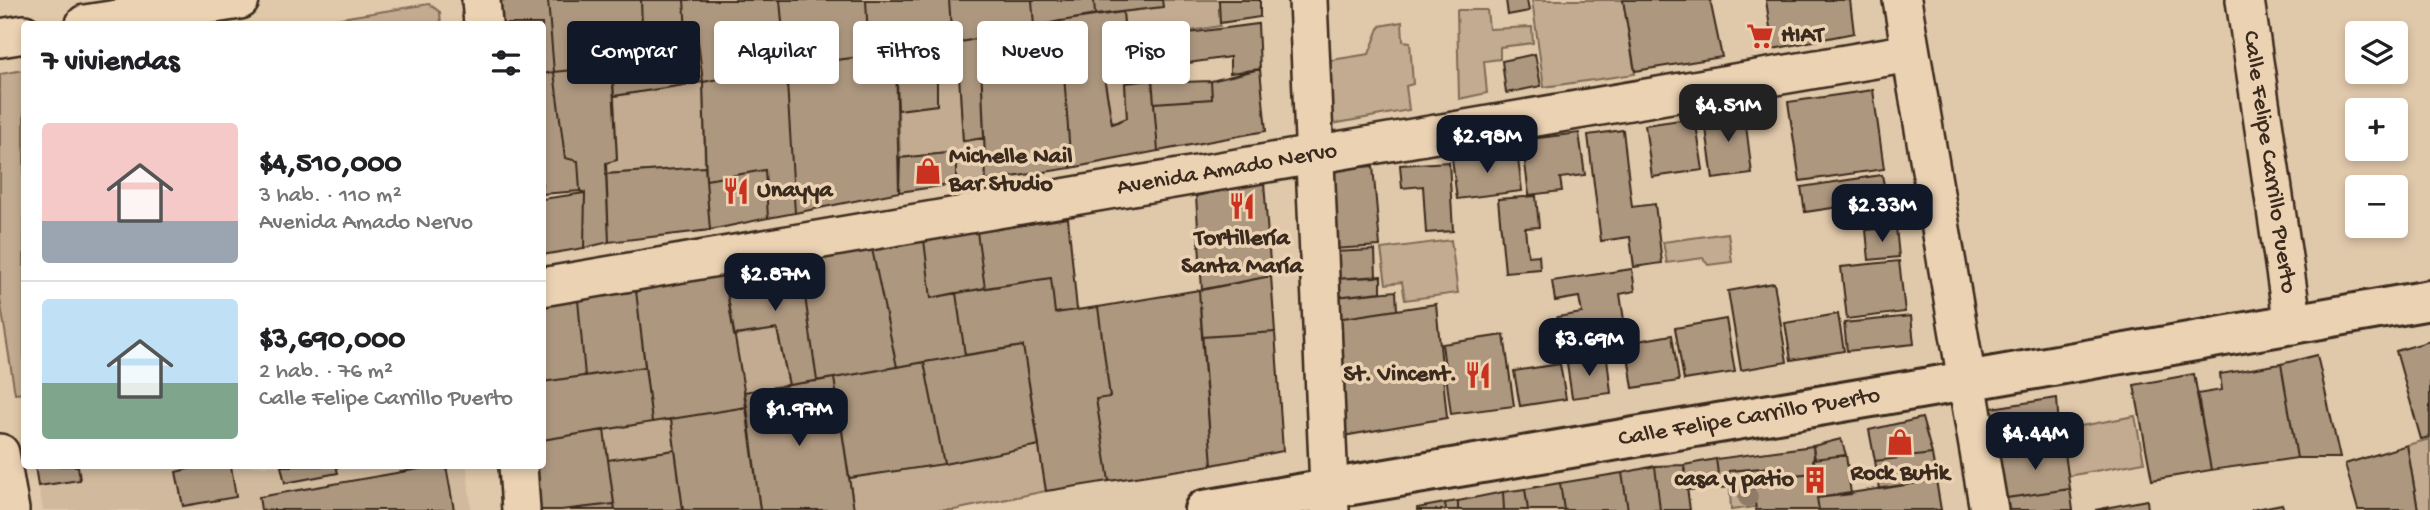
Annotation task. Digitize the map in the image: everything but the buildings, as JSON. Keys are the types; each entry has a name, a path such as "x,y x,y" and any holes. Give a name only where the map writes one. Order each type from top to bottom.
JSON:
{"main road":[{"name":"Calle Felipe Carrillo Puerto","path":"1204,510 1329,500 1966,381 2430,300"}],"street":[{"path":"104,21 240,0"},
{"path":"481,0 483,21"},
{"path":"1308,0 1329,500"},
{"path":"1902,0 1989,510"},
{"name":"Calle Felipe Carrillo Puerto","path":"2245,0 2293,325"},
{"path":"0,38 21,34"},
{"name":"Avenida Amado Nervo","path":"546,286 1910,53"},
{"path":"0,453 10,510"},
{"path":"518,469 522,510"}],"shaded area":[{"path":"1162,0 1219,0 1220,26 1190,31 1190,21 1124,21 1123,12 1162,7"},
{"path":"1532,0 1623,0 1635,74 1544,87"},
{"path":"429,4 440,12 441,21 322,21"},
{"path":"1457,10 1487,10 1489,29 1532,27 1533,43 1500,47 1500,59 1484,61 1487,93 1459,99"},
{"path":"1402,22 1403,41 1410,42 1413,84 1406,86 1409,110 1332,124 1325,61 1369,54 1380,26"},
{"path":"21,70 21,393 15,394 0,299 0,74"},
{"path":"703,82 705,167 606,174 606,163 617,159 614,96"},
{"path":"928,84 960,84 963,141 984,138 986,181 956,184 955,152 900,158 898,110"},
{"path":"1105,84 1125,84 1127,118 1112,124"},
{"path":"1728,233 1732,262 1708,265 1703,258 1667,263 1663,242"},
{"path":"1451,240 1458,293 1405,300 1402,282 1386,284 1381,249"},
{"path":"777,329 789,385 744,392 734,336"},
{"path":"2135,416 2144,462 2068,476 2059,430"},
{"path":"671,419 675,450 608,460 604,430"},
{"path":"2430,439 2430,510 2418,510 2407,445"},
{"path":"1039,445 1046,491 954,510 854,510 849,478"},
{"path":"1784,466 1781,483 1753,487 1755,507 1731,510 1729,471"},
{"path":"36,469 467,469 471,510 43,510"}],"place":[{"name":"HIAT","path":"1760,36"},
{"name":"Michelle Nail Bar Studio","path":"928,171"},
{"name":"Unayya","path":"736,191"},
{"name":"Tortillería Santa María","path":"1242,206"},
{"name":"St. Vincent.","path":"1478,375"},
{"name":"Rock Butik","path":"1900,442"},
{"name":"casa y patio","path":"1815,480"}]}
